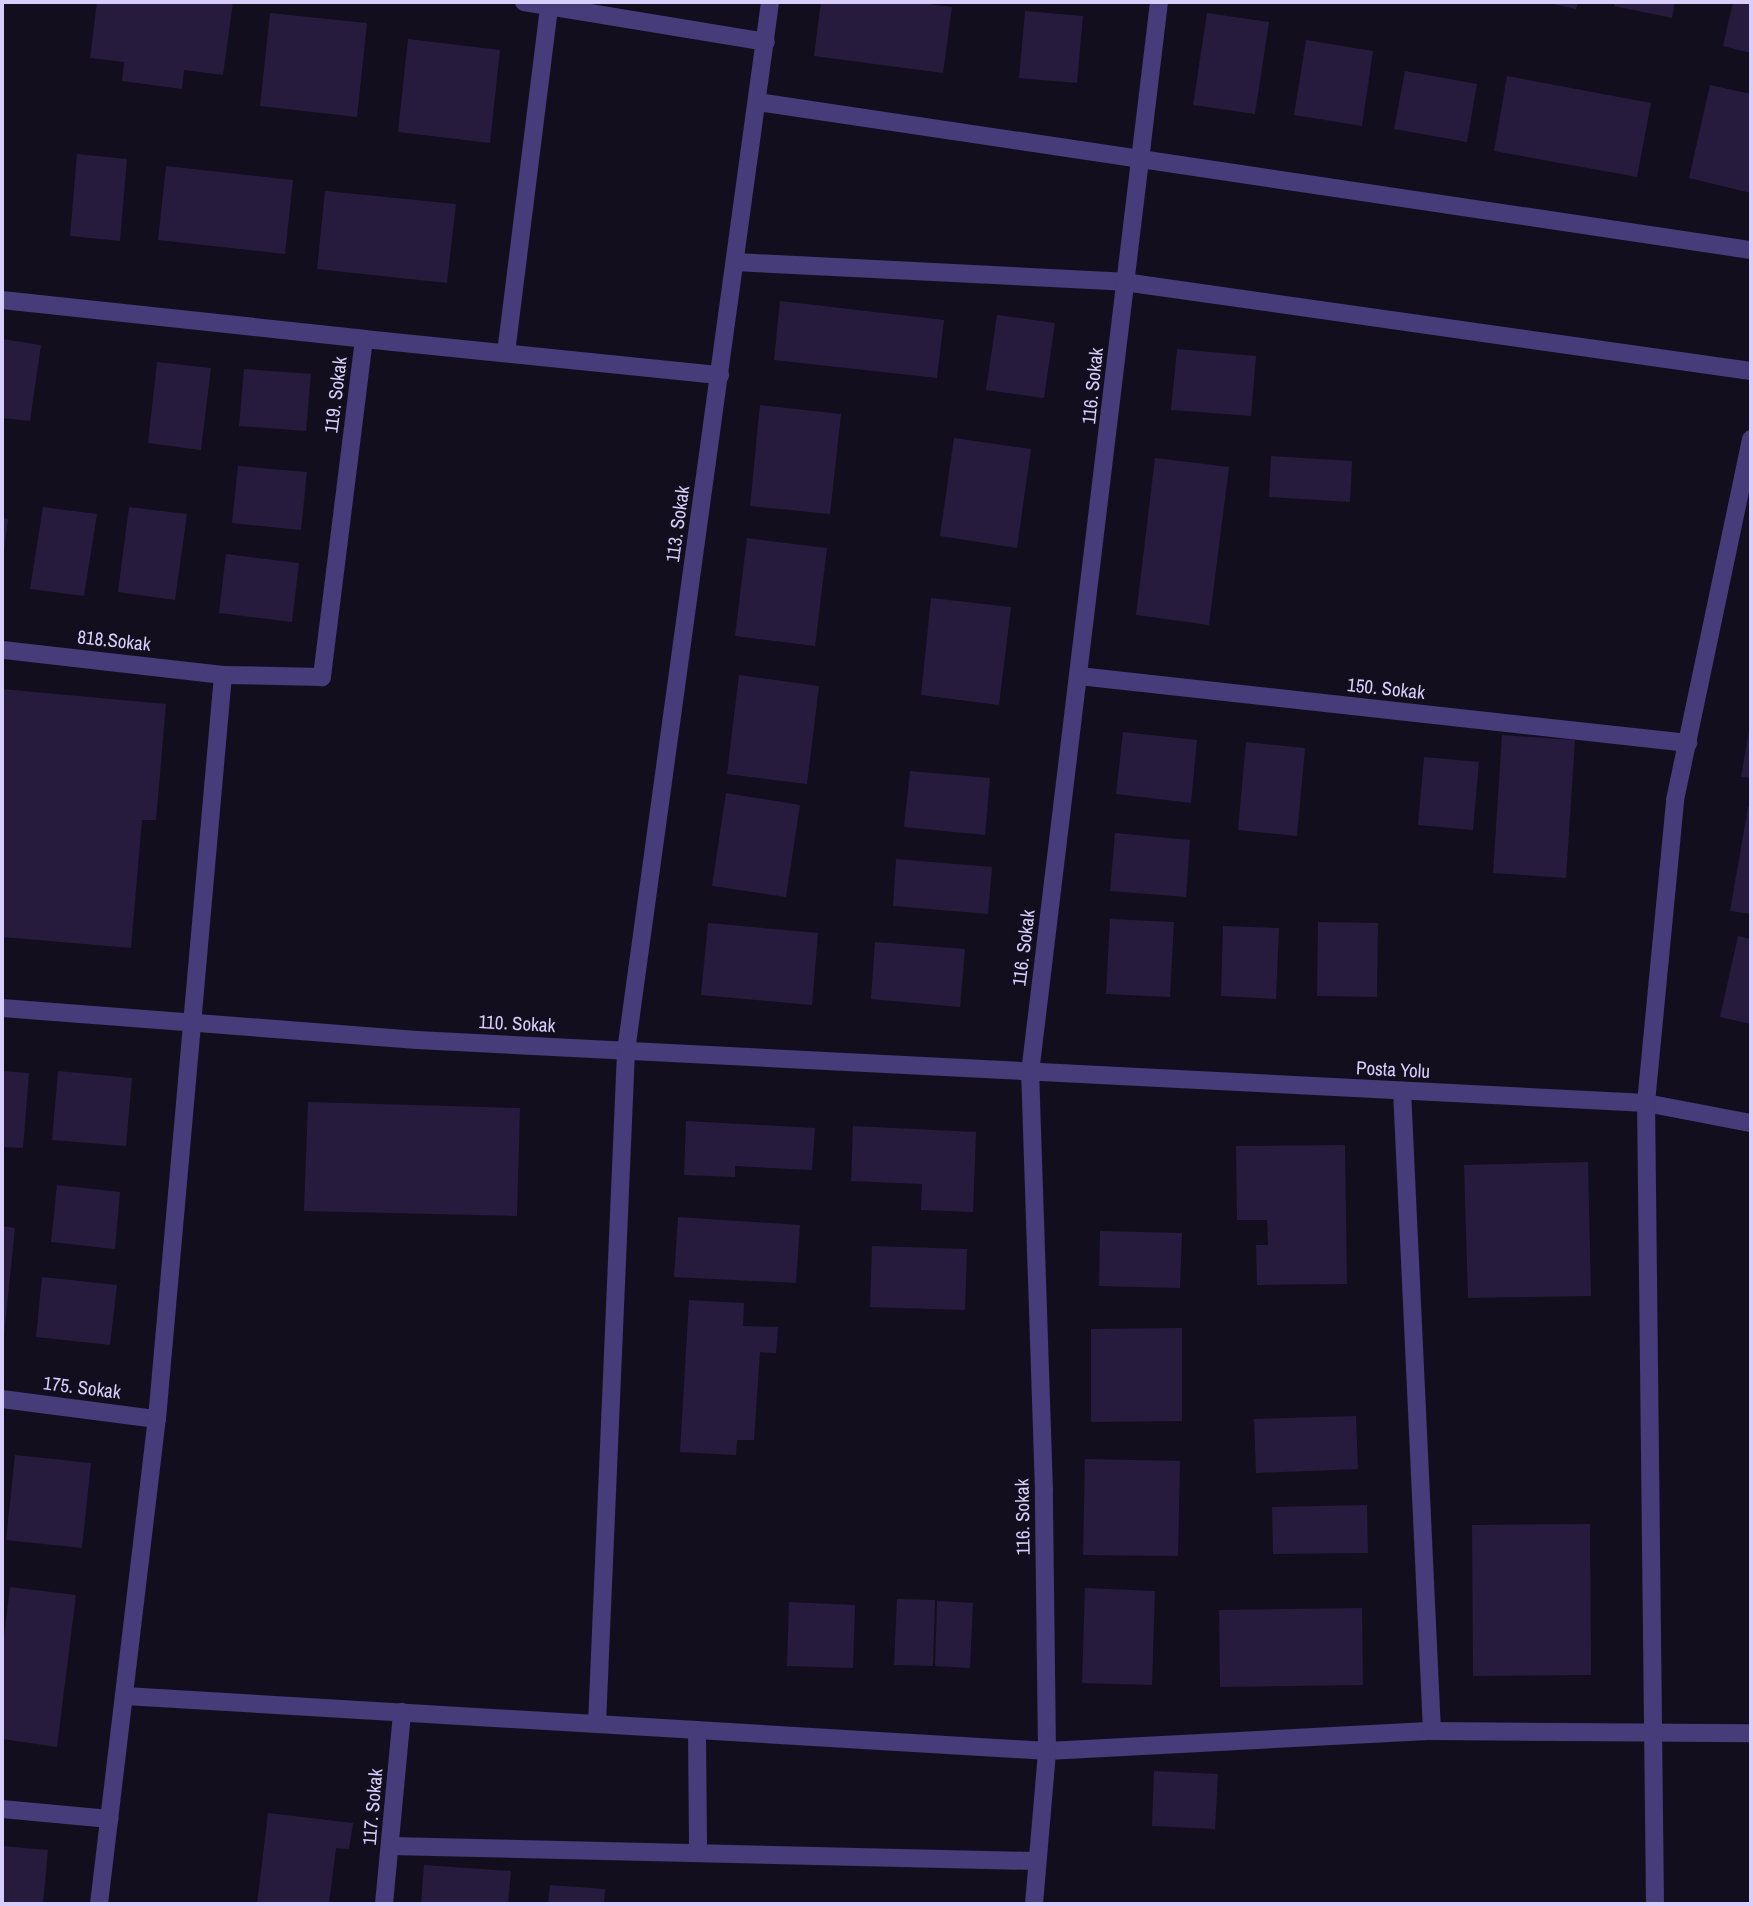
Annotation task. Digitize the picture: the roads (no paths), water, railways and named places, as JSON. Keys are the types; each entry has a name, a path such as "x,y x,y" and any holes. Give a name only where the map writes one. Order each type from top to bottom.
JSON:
{"street":[{"path":"524,2 549,4 766,42"},
{"name":"113. Sokak","path":"597,1724 626,1051 770,2"},
{"name":"116. Sokak","path":"1034,1904 1034,1861 1046,1751 1044,1491 1030,1073 1159,2"},
{"path":"506,353 549,4"},
{"path":"758,102 1141,156 1751,250"},
{"path":"735,262 1124,282 1751,371"},
{"name":"119. Sokak","path":"2,300 364,339 322,677 222,675"},
{"path":"364,339 720,375"},
{"path":"1655,1904 1646,1103 1675,800 1751,439"},
{"name":"818.Sokak","path":"2,650 222,675"},
{"path":"99,1904 157,1419 222,675"},
{"name":"150. Sokak","path":"1079,676 1688,743"},
{"name":"110. Sokak","path":"2,1008 193,1024 1030,1073"},
{"name":"Posta Yolu","path":"1030,1073 1646,1103 1751,1123"},
{"path":"1402,1091 1432,1731"},
{"name":"175. Sokak","path":"2,1399 157,1419"},
{"path":"125,1696 1046,1751 1432,1731 1751,1733"},
{"name":"117. Sokak","path":"384,1904 402,1712"},
{"path":"697,1730 698,1853"},
{"path":"2,1809 110,1819"},
{"path":"391,1846 1034,1861"}]}
